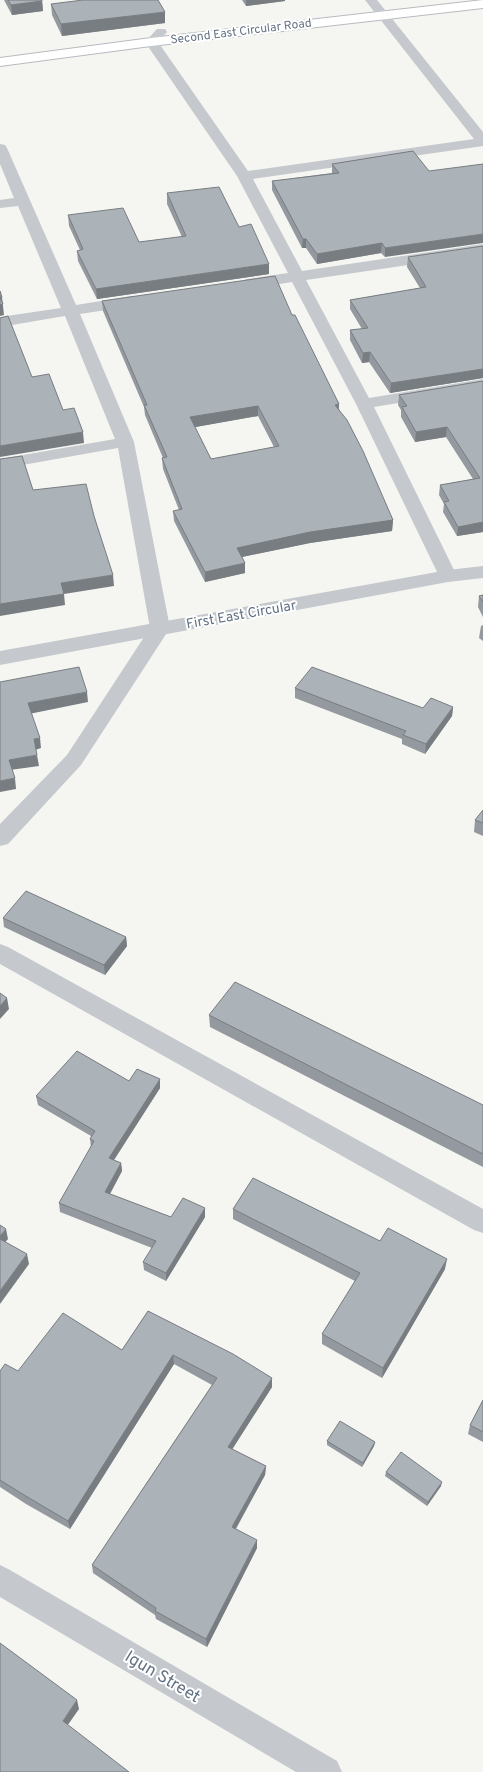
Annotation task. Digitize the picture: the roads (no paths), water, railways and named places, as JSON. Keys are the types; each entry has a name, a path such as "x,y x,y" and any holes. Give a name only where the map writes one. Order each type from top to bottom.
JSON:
{"main road":[{"name":"Second East Circular Road","path":"0,62 156,37 427,0"},
{"name":"Second East Circular Road","path":"377,7 483,4"},
{"name":"Second East Circular Road","path":"0,52 156,37"}],"street":[{"path":"377,7 483,142"},
{"path":"156,37 244,176 364,404 448,576"},
{"path":"244,176 483,142"},
{"path":"0,148 125,442 160,628 74,760 0,838"},
{"path":"0,204 23,201"},
{"path":"234,286 483,249"},
{"path":"0,322 148,298"},
{"path":"364,404 483,384"},
{"path":"0,464 125,442"},
{"name":"First East Circular","path":"0,658 448,576 483,572"},
{"path":"0,953 483,1222"},
{"name":"Igun Street","path":"0,1580 326,1772"}]}
